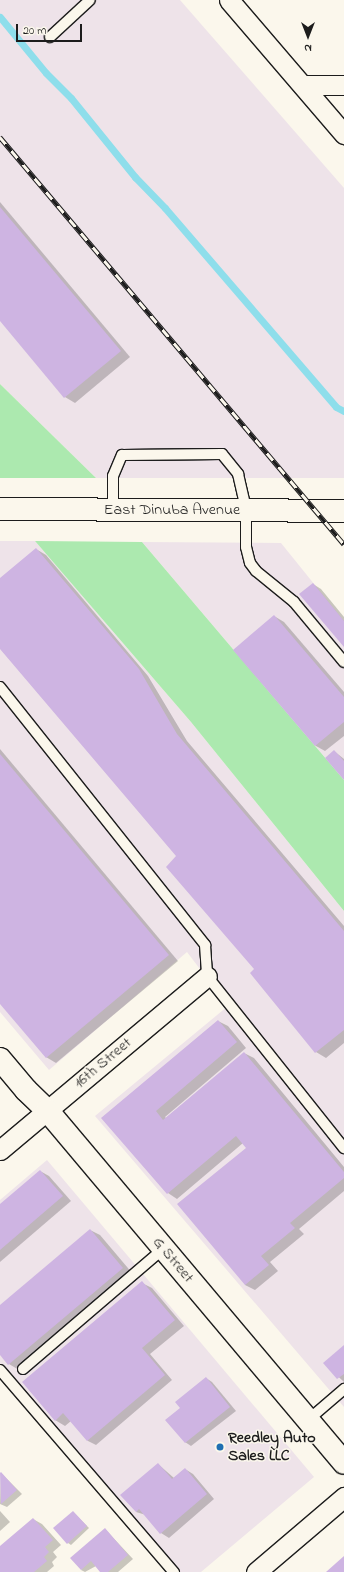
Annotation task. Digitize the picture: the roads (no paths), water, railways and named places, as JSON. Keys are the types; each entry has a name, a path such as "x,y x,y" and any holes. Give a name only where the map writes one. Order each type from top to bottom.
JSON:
{"street":[{"path":"229,0 304,85 344,134"},
{"path":"304,85 344,85"},
{"name":"East Dinuba Avenue","path":"0,509 344,511"},
{"name":"16th Street","path":"0,1150 206,976"},
{"name":"G Street","path":"0,1059 26,1090 47,1110 344,1463"},
{"path":"256,1572 344,1497"}],"lane":[{"path":"50,37 90,0"},
{"path":"113,510 113,476 122,455 222,454 238,474 246,510 246,547 250,563 256,571 294,602 344,662"},
{"path":"0,687 205,945 206,976 344,1148"},
{"path":"23,1369 164,1248"},
{"path":"0,1370 174,1572"},
{"path":"308,1420 344,1389"}],"waterway":[{"path":"0,17 46,73 71,98 135,177 165,208 336,407 344,411"}],"railway":[{"path":"0,137 344,544"}],"place":[{"name":"Reedley Auto Sales LLC","path":"220,1447"}]}
